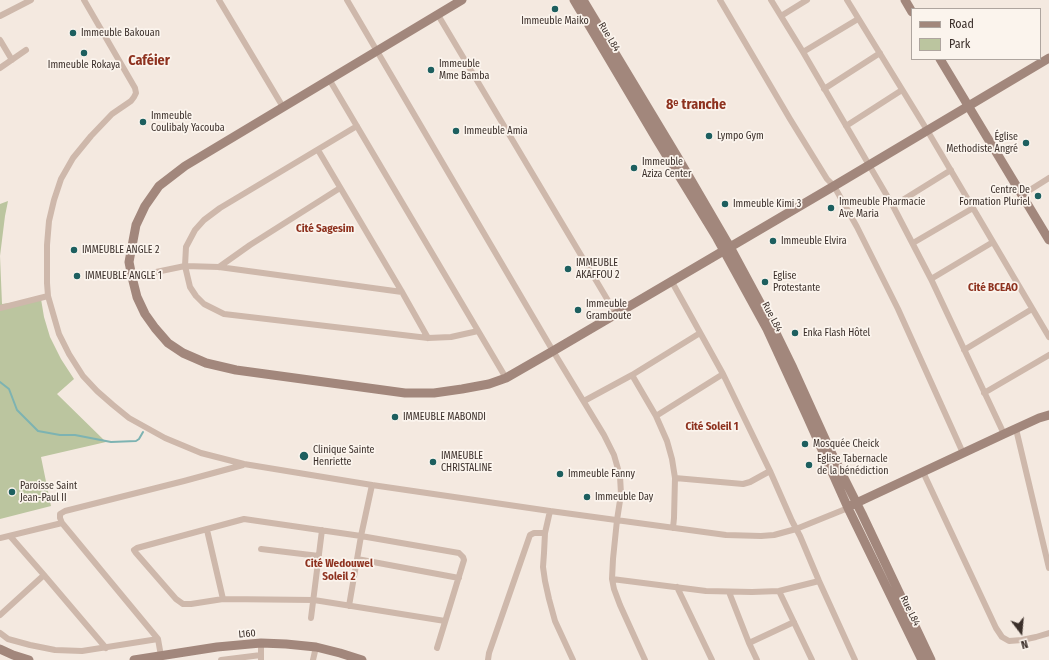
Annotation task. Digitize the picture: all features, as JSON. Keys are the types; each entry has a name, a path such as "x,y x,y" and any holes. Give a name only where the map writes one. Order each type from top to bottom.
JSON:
{"street":[{"path":"0,16 31,0"},
{"path":"84,0 135,88 136,93 131,101 112,114 91,136 73,158 61,179 49,221 46,245 48,296 59,334 69,354 83,376 97,391 129,418 165,438 202,453 244,464 550,511 726,535 761,536 774,535 796,528 848,508 1004,434 1049,415"},
{"path":"219,0 283,107"},
{"path":"347,0 614,454 620,476 621,494 612,559 612,579 620,605 645,660"},
{"path":"462,0 185,166 159,186 145,206 136,225 129,262 137,297 145,314 168,343 183,353 206,363 236,370 405,393 434,393 489,384 506,378 554,351 1049,58"},
{"name":"Rue L84","path":"574,0 717,238 727,248 777,350 848,508 922,660"},
{"name":"Rue L84","path":"583,0 677,156 785,351 831,452 931,660"},
{"path":"720,0 790,119 827,179 834,186 857,227 898,309 963,453"},
{"path":"771,0 893,206 913,243 1004,434"},
{"path":"781,16 807,0"},
{"path":"847,0 927,130 1049,337"},
{"path":"905,0 911,10"},
{"path":"438,15 616,314"},
{"path":"803,52 858,19"},
{"path":"0,40 12,60"},
{"path":"0,68 26,50"},
{"path":"824,89 880,53"},
{"path":"941,60 1049,240"},
{"path":"329,79 506,378"},
{"path":"846,126 902,90"},
{"path":"357,126 220,208 204,220 195,230 186,247 185,266 190,287 204,304 224,314 428,338 451,337 478,331"},
{"path":"318,150 428,338"},
{"path":"893,206 950,170"},
{"path":"1022,194 1049,178"},
{"path":"219,267 250,244 340,188"},
{"path":"913,243 973,208"},
{"path":"931,279 993,242"},
{"path":"132,278 185,266 219,267 402,292"},
{"path":"672,282 724,374 800,536 855,660"},
{"path":"0,308 48,296"},
{"path":"964,350 1032,309"},
{"path":"584,401 632,375 700,333"},
{"path":"984,393 1049,355"},
{"path":"656,416 724,374"},
{"path":"632,375 656,416 672,459 676,478 673,528"},
{"path":"1016,429 1049,568"},
{"path":"161,656 158,639 62,523 60,514 65,511 191,480 244,464"},
{"path":"676,478 743,484 750,482 770,471"},
{"path":"923,472 996,628 1002,637 1009,641 1022,640 1049,633"},
{"path":"349,606 372,484"},
{"path":"550,511 546,533 543,567 545,581 555,621 573,660"},
{"path":"437,648 464,560 459,553 361,536 244,519 134,550 176,599 183,604 223,599 314,600 445,620"},
{"path":"0,538 62,523"},
{"path":"207,530 223,599"},
{"path":"311,618 322,530"},
{"path":"488,660 530,535 534,533 546,533"},
{"path":"10,536 106,648"},
{"path":"262,549 319,556"},
{"path":"357,559 459,578"},
{"path":"0,615 44,574"},
{"path":"612,579 706,591 729,592 779,591 819,581"},
{"path":"677,587 712,660"},
{"path":"779,591 812,660"},
{"path":"729,592 757,660"},
{"path":"749,643 794,622"},
{"path":"0,633 8,639 55,650 82,651 158,639"},
{"path":"221,660 261,658 261,643"},
{"name":"L160","path":"134,660 217,647 261,643 316,647 362,660"},
{"path":"313,660 316,647"},
{"path":"0,649 29,660"}],"green space":[{"path":"8,201 5,216 0,256 0,204"},
{"path":"0,256 2,304 41,299 44,317 50,337 61,359 74,379 57,394 106,442 41,457 51,506 0,519"}],"waterway":[{"path":"0,382 9,389 17,410 38,431 60,435 75,435 111,442 136,441 143,432"}],"place":[{"name":"Immeuble Maiko","path":"555,9"},
{"name":"Immeuble Bakouan","path":"73,33"},
{"name":"Immeuble Rokaya","path":"84,53"},
{"name":"Immeuble Mme Bamba","path":"431,70"},
{"name":"Immeuble Coulibaly Yacouba","path":"143,122"},
{"name":"Immeuble Amia","path":"456,131"},
{"name":"Lympo Gym","path":"709,136"},
{"name":"Église Methodiste Angré","path":"1026,143"},
{"name":"Immeuble Aziza Center","path":"634,168"},
{"name":"Centre De Formation Pluriel","path":"1038,196"},
{"name":"Immeuble Kimi 3","path":"725,204"},
{"name":"Immeuble Pharmacie Ave Maria","path":"831,208"},
{"name":"Immeuble Elvira","path":"773,241"},
{"name":"IMMEUBLE ANGLE 2","path":"74,250"},
{"name":"IMMEUBLE AKAFFOU 2","path":"568,269"},
{"name":"IMMEUBLE ANGLE 1","path":"77,276"},
{"name":"Eglise Protestante","path":"765,282"},
{"name":"Immeuble Gramboute","path":"578,310"},
{"name":"Enka Flash Hôtel","path":"795,333"},
{"name":"IMMEUBLE MABONDI","path":"395,417"},
{"name":"Mosquée Cheick","path":"805,444"},
{"name":"Clinique Sainte Henriette","path":"304,456"},
{"name":"IMMEUBLE CHRISTALINE","path":"433,462"},
{"name":"Eglise Tabernacle de la bénédiction","path":"809,465"},
{"name":"Immeuble Fanny","path":"560,474"},
{"name":"Paroisse Saint Jean-Paul II","path":"12,492"},
{"name":"Immeuble Day","path":"587,497"}],"district":[{"name":"Caféier","path":"149,61"},
{"name":"8ᵉ tranche","path":"696,105"},
{"name":"Cité Sagesim","path":"325,229"},
{"name":"Cité BCEAO","path":"993,288"},
{"name":"Cité Soleil 1","path":"712,427"},
{"name":"Cité Wedouwel Soleil 2","path":"339,570"}]}
